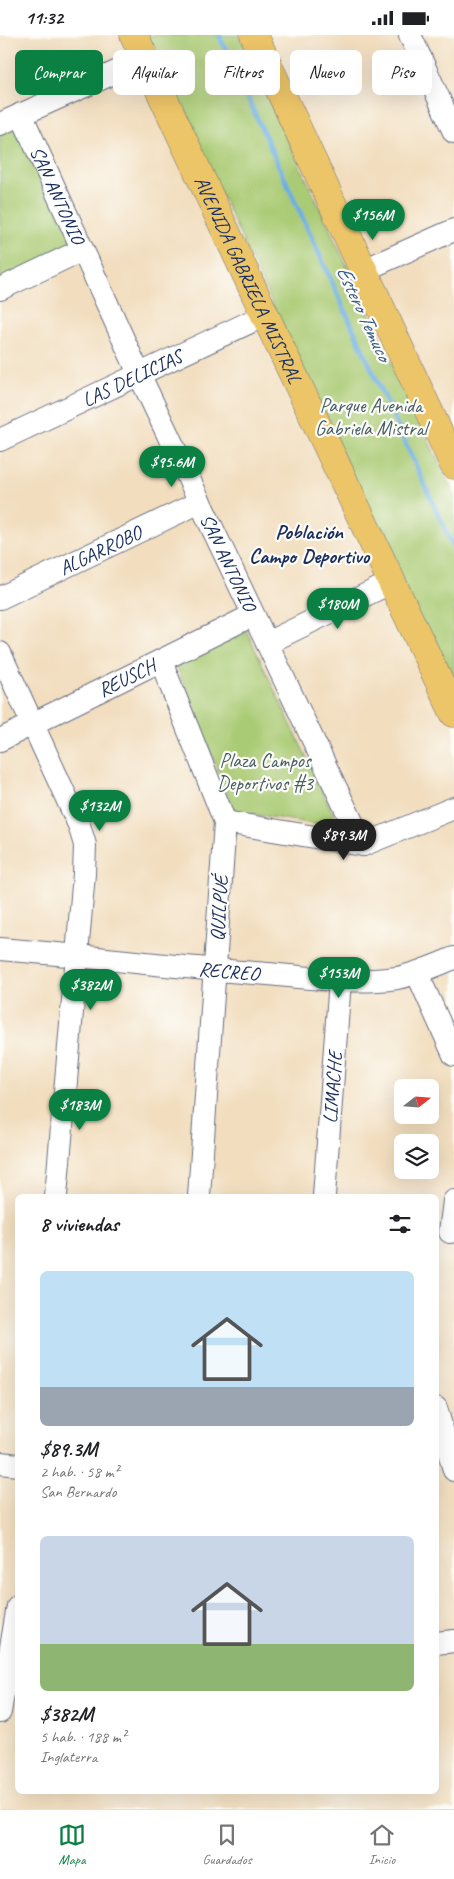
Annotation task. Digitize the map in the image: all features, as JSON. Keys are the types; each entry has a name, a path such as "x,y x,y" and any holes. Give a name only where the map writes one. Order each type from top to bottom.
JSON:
{"main road":[{"path":"254,35 454,465"},
{"name":"AVENIDA GABRIELA MISTRAL","path":"139,47 454,713"}],"street":[{"path":"410,35 454,132"},
{"path":"0,124 139,47"},
{"name":"SAN ANTONIO","path":"21,114 140,376 363,845"},
{"path":"364,270 454,230"},
{"path":"0,289 82,250"},
{"name":"LAS DELICIAS","path":"0,440 140,376 265,315"},
{"name":"ALGARROBO","path":"0,598 200,502"},
{"path":"267,643 392,582"},
{"name":"REUSCH","path":"0,740 253,615"},
{"path":"0,653 79,825 85,845 56,1194"},
{"name":"QUILPUÉ","path":"161,661 225,822 199,1194"},
{"path":"225,822 363,845 454,808"},
{"name":"RECREO","path":"0,949 340,980 378,980 418,973 454,958"},
{"path":"418,973 454,1055"},
{"name":"LIMACHE","path":"324,1194 340,980"},
{"path":"450,1231 454,1201"},
{"path":"439,1418 454,1470"},
{"path":"0,1463 15,1465"},
{"path":"0,1712 15,1621"},
{"path":"439,1643 454,1641"}],"green space":[{"name":"Parque Avenida Gabriela Mistral","path":"147,35 239,35 246,50 205,50 205,95 267,95 454,495 454,694 175,95 195,95 195,50 154,50"},
{"path":"21,114 82,250 0,289 0,124"},
{"name":"Plaza Campos Deportivos #3","path":"246,630 340,828 234,811 176,665"}],"waterway":[{"name":"Estero Temuco","path":"219,35 454,549"}],"district":[{"name":"Población Campo Deportivo","path":"309,544"}]}
